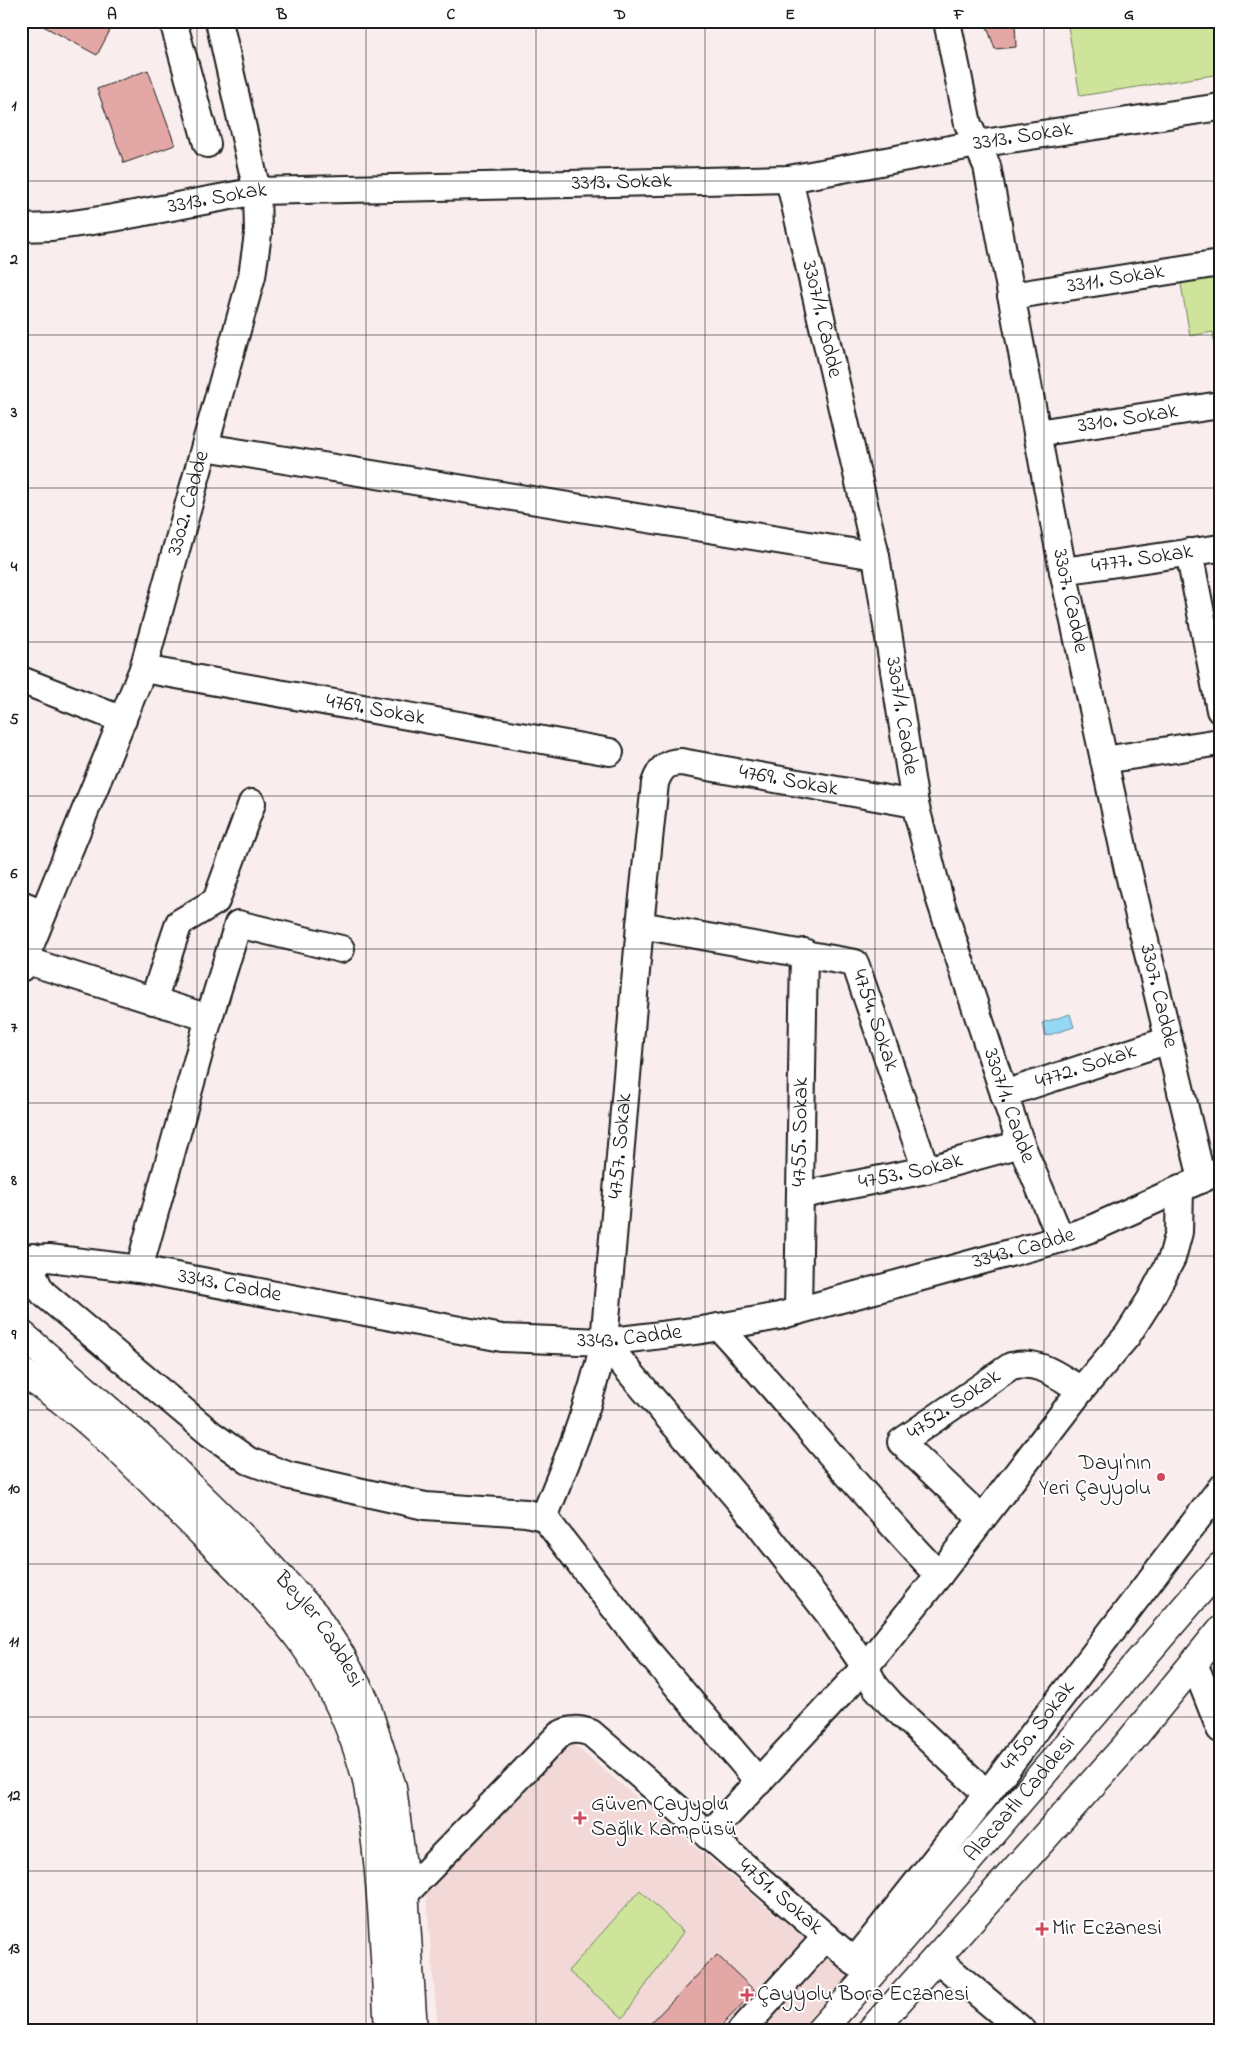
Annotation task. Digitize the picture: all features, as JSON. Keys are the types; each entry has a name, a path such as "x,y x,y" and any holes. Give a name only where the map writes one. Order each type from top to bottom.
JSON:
{"main road":[{"name":"Beyler Caddesi","path":"21,1334 146,1444 247,1542 314,1614 342,1656 364,1699 380,1743 392,1788 398,1823 405,1894 412,2031"},
{"name":"Beyler Caddesi","path":"21,1372 51,1390 70,1406 161,1491 260,1592 291,1627 319,1666 342,1710 366,1777 380,1873 389,2031"},
{"name":"Alacaatlı Caddesi","path":"820,2031 862,1969 1220,1567"},
{"name":"Alacaatlı Caddesi","path":"871,2031 1127,1745 1210,1648"}],"street":[{"path":"174,21 207,144"},
{"name":"3302. Cadde","path":"23,964 32,908 123,720 142,669 252,276 258,234 257,191 219,21"},
{"name":"3307. Cadde","path":"708,1836 866,1667 1081,1390 1127,1336 1150,1300 1172,1258 1179,1232 1201,1179 1128,870 1063,571 987,166 968,124 946,21"},
{"name":"3313. Sokak","path":"21,228 52,227 113,218 257,191 789,179 977,144 1220,106"},
{"name":"3307/1. Cadde","path":"789,179 876,556 915,804 940,900 1004,1094 1022,1144 1061,1239"},
{"name":"3311. Sokak","path":"1011,296 1220,262"},
{"name":"3310. Sokak","path":"1037,433 1220,405"},
{"path":"205,447 876,556"},
{"name":"4777. Sokak","path":"1063,571 1220,548"},
{"path":"1189,552 1220,710"},
{"name":"4769. Sokak","path":"142,669 610,752"},
{"path":"21,680 123,720"},
{"path":"1104,760 1220,742"},
{"name":"4769. Sokak","path":"664,766 672,762 681,762 915,804"},
{"name":"4757. Sokak","path":"544,1517 578,1434 598,1372 604,1342 640,925 655,783 659,772 664,766"},
{"path":"152,1001 178,923 216,901 252,803"},
{"path":"139,1269 209,1018 238,924 340,949"},
{"name":"4754. Sokak","path":"640,925 804,952 855,963 926,1170"},
{"name":"4755. Sokak","path":"798,1311 804,952"},
{"path":"23,964 209,1018"},
{"name":"4772. Sokak","path":"1004,1094 1169,1040"},
{"name":"4753. Sokak","path":"801,1195 926,1170 1022,1144"},
{"name":"3343. Cadde","path":"25,1256 139,1269 502,1338 604,1342 719,1327 798,1311 1061,1239 1092,1228 1201,1179"},
{"path":"25,1256 37,1285 43,1293 210,1434 249,1461 290,1476 425,1506 526,1513 544,1517 651,1655 759,1782"},
{"path":"719,1327 782,1395 906,1542 939,1575"},
{"path":"604,1342 749,1512 828,1613 866,1667 876,1686 891,1704 986,1794"},
{"name":"4752. Sokak","path":"981,1518 901,1442 1011,1366 1021,1364 1037,1366 1081,1390"},
{"name":"4750. Sokak","path":"862,1969 986,1794 1215,1505"},
{"path":"1210,1648 1220,1729"},
{"name":"4751. Sokak","path":"405,1894 559,1736 574,1729 591,1733 862,1969"},
{"path":"741,2031 826,1937"},
{"path":"937,1959 1023,2031"}],"shaded area":[{"name":"Güven Çayyolu Sağlık Kampüsü","path":"571,1742 849,1976 798,2031 438,2031 426,1894"}],"green space":[{"path":"1067,21 1204,21 1220,26 1220,74 1080,96"},
{"path":"1220,273 1220,387 1213,332 1190,336 1180,279"},
{"path":"640,1890 683,1932 623,2018 568,1971"}],"water":[{"path":"1070,1014 1074,1027 1046,1036 1042,1023"}],"building":[{"path":"34,21 115,21 97,55"},
{"path":"985,21 1015,21 1016,47 995,49"},
{"path":"148,70 175,145 124,163 97,89"},
{"path":"717,1955 755,1991 723,2024 726,2031 643,2031"}],"place":[{"name":"Dayı'nın Yeri Çayyolu","path":"1161,1477"},
{"name":"Güven Çayyolu Sağlık Kampüsü","path":"580,1818"},
{"name":"Mir Eczanesi","path":"1042,1929"},
{"name":"Çayyolu Bora Eczanesi","path":"747,1995"}]}
